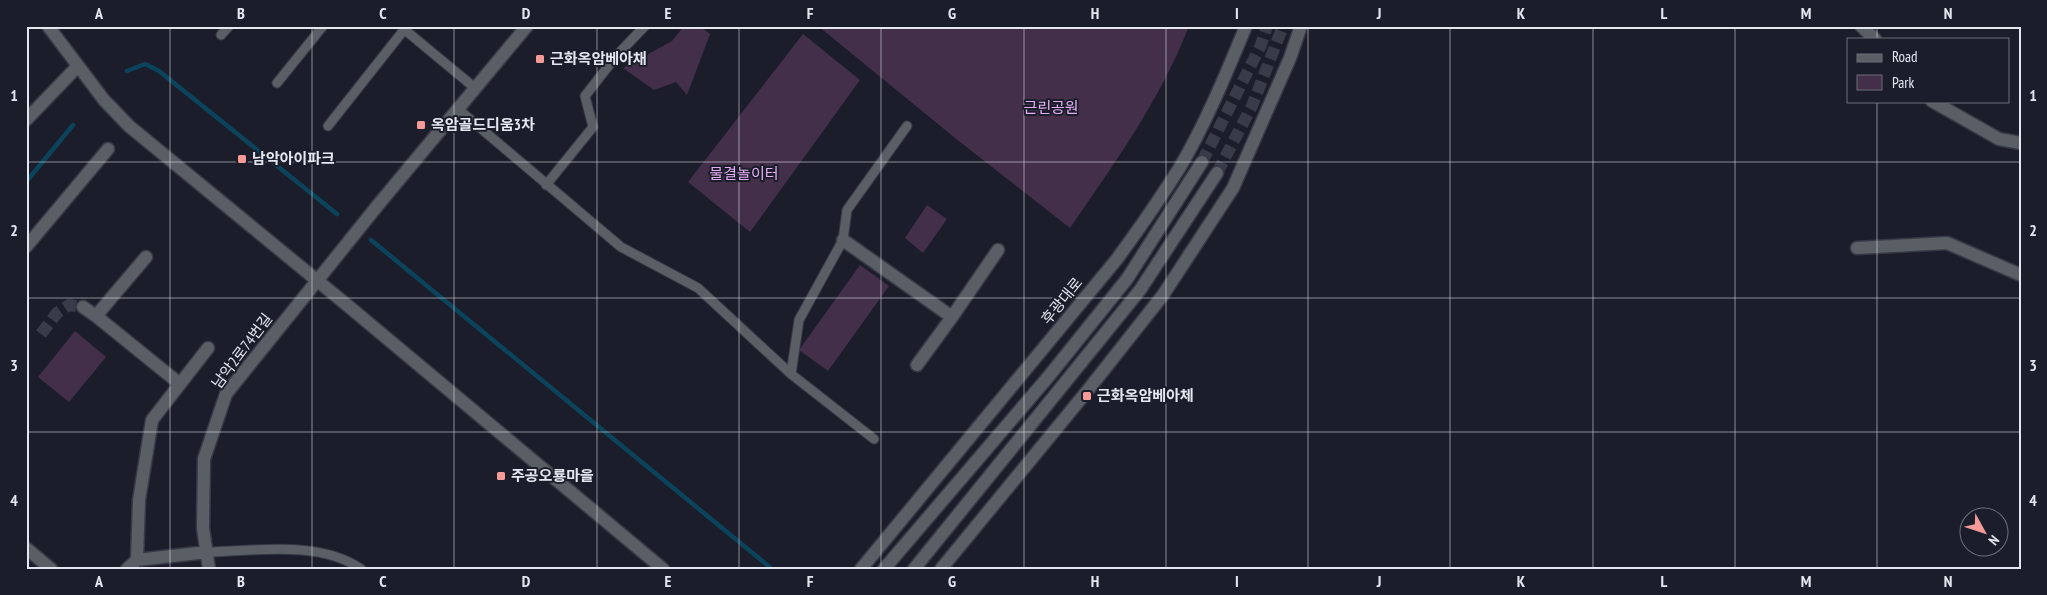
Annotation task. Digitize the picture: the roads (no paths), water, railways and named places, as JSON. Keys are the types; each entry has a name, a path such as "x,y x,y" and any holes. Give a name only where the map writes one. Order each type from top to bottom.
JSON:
{"street":[{"path":"48,26 77,67 104,100 129,126 318,280 662,569"},
{"name":"남악2로74번길","path":"209,569 203,528 204,460 226,394 378,205 527,26"},
{"name":"후광대로","path":"861,569 1118,259 1181,166 1229,68 1246,26"},
{"path":"941,569 1163,295 1233,188 1290,58 1301,26"},
{"path":"1861,26 1874,38"},
{"path":"26,120 77,67"},
{"path":"1934,102 1999,139 2021,143"},
{"path":"26,247 108,149"},
{"path":"884,569 1049,376 1127,279 1202,162"},
{"path":"914,569 1140,290 1217,173"},
{"path":"843,240 952,318"},
{"path":"1857,248 1947,243 2021,275"},
{"path":"917,365 952,318 998,250"},
{"path":"96,316 146,257"},
{"path":"83,307 180,384"},
{"path":"137,560 139,500 152,420 208,348"},
{"path":"28,552 51,569"},
{"path":"127,569 137,560 207,552"}],"lane":[{"path":"221,35 228,26"},
{"path":"277,83 323,26"},
{"path":"546,185 593,127 585,96 617,55 645,26"},
{"path":"328,126 406,28 476,88"},
{"path":"458,109 621,247 698,288 792,374 874,439"},
{"path":"792,374 799,320 843,240 847,210 907,126"},
{"path":"207,552 304,549 354,564 361,569"}],"waterway":[{"path":"127,71 145,64 159,71 337,214"},
{"path":"26,182 73,125"},
{"path":"371,240 772,569"}],"tunnel":[{"path":"1202,162 1261,45 1267,26"},
{"path":"1217,173 1252,106 1283,26"},
{"path":"41,334 57,313 69,305 83,307"}],"place":[{"name":"근화옥암베아채","path":"540,59"},
{"name":"옥암골드디움3차","path":"421,125"},
{"name":"남악아이파크","path":"242,159"},
{"name":"근화옥암베아체","path":"1087,396"},
{"name":"주공오룡마을","path":"501,476"}],"park label":[{"name":"근린공원","path":"1051,108"},
{"name":"물결놀이터","path":"744,174"}]}
